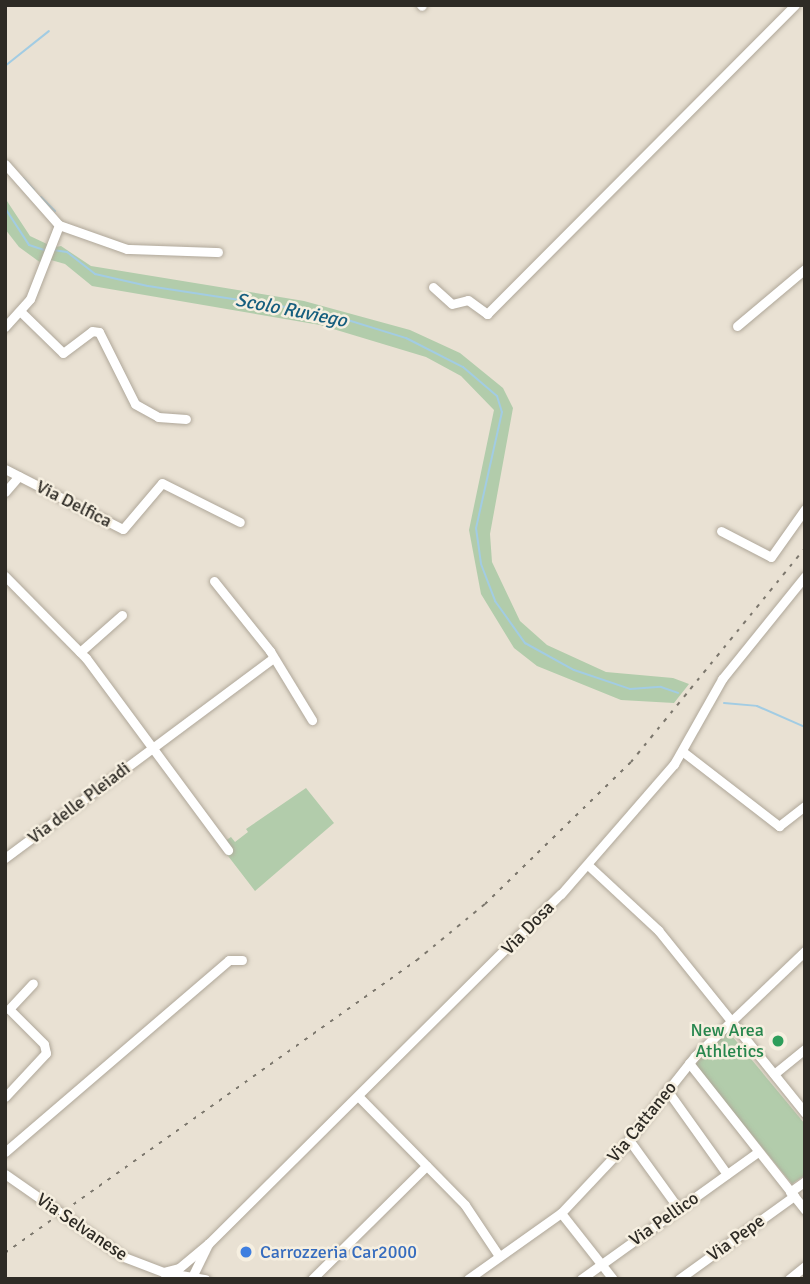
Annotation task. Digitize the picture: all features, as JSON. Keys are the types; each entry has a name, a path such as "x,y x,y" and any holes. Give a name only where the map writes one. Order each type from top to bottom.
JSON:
{"street":[{"path":"433,288 452,304 468,300 487,314 795,5"},
{"path":"5,164 58,225 127,249 218,252"},
{"path":"5,327 22,313 47,260 58,225"},
{"path":"737,326 805,269"},
{"path":"22,313 63,353 92,331 99,331 135,404 158,417 186,419"},
{"name":"Via Delfica","path":"5,468 123,529 162,483 240,522"},
{"path":"5,492 19,476"},
{"path":"721,531 771,557 805,509"},
{"path":"5,576 80,652 228,850"},
{"name":"Via Dosa","path":"159,1275 176,1269 208,1244 359,1097 588,865 682,751 722,679 805,576"},
{"path":"214,581 273,658 312,720"},
{"path":"80,652 122,615"},
{"name":"Via delle Pleiadi","path":"5,858 273,658"},
{"path":"682,751 779,825 805,806"},
{"path":"588,865 658,930 805,1113"},
{"name":"Via Cattaneo","path":"468,1279 561,1213 629,1140 689,1063 730,1020 805,951"},
{"path":"5,1152 229,960 242,960"},
{"path":"5,1097 46,1053 44,1044 9,1009 33,983"},
{"path":"774,1074 805,1049"},
{"path":"689,1063 805,1210"},
{"path":"667,1090 727,1174"},
{"path":"359,1097 465,1205 499,1256"},
{"path":"629,1140 679,1209"},
{"name":"Via Pellico","path":"581,1279 758,1152"},
{"path":"312,1279 426,1166"},
{"name":"Via Selvanese","path":"5,1174 83,1232 159,1275 205,1279"},
{"name":"Via Pepe","path":"679,1279 792,1194 805,1181"},
{"path":"561,1213 613,1279"},
{"path":"192,1277 208,1244"},
{"path":"192,1277 193,1255"},
{"path":"203,1259 212,1279"},
{"path":"789,1279 805,1266"}],"green space":[{"path":"5,198 30,236 49,245 41,263 19,247 5,229"},
{"path":"61,246 91,266 304,301 410,330 460,353 503,388 513,408 490,534 492,562 520,621 547,645 606,672 673,678 689,684 674,703 621,700 537,666 514,648 481,594 469,530 494,410 461,376 426,357 320,325 92,286 65,264 51,260 56,247"},
{"path":"306,788 334,823 255,891 225,852 225,841 231,837 235,842 248,832 246,829"},
{"path":"727,1030 805,1124 805,1175 792,1184 695,1065"}],"waterway":[{"path":"5,66 49,31"},
{"path":"23,178 34,190"},
{"path":"41,197 55,211"},
{"name":"Scolo Ruviego","path":"5,208 29,245 44,250"},
{"name":"Scolo Ruviego","path":"53,250 67,252 95,274 148,286 325,313 406,338 463,367 497,396 502,412 476,528 481,564 495,601 525,643 574,670 630,689 661,687 678,693"},
{"name":"Scolo Ruviego","path":"724,703 757,706 805,727"}],"railway":[{"path":"5,1253 417,960 485,904 631,762 805,548"}],"place":[{"name":"New Area Athletics","path":"778,1041"},
{"name":"Carrozzeria Car2000","path":"246,1252"}]}
